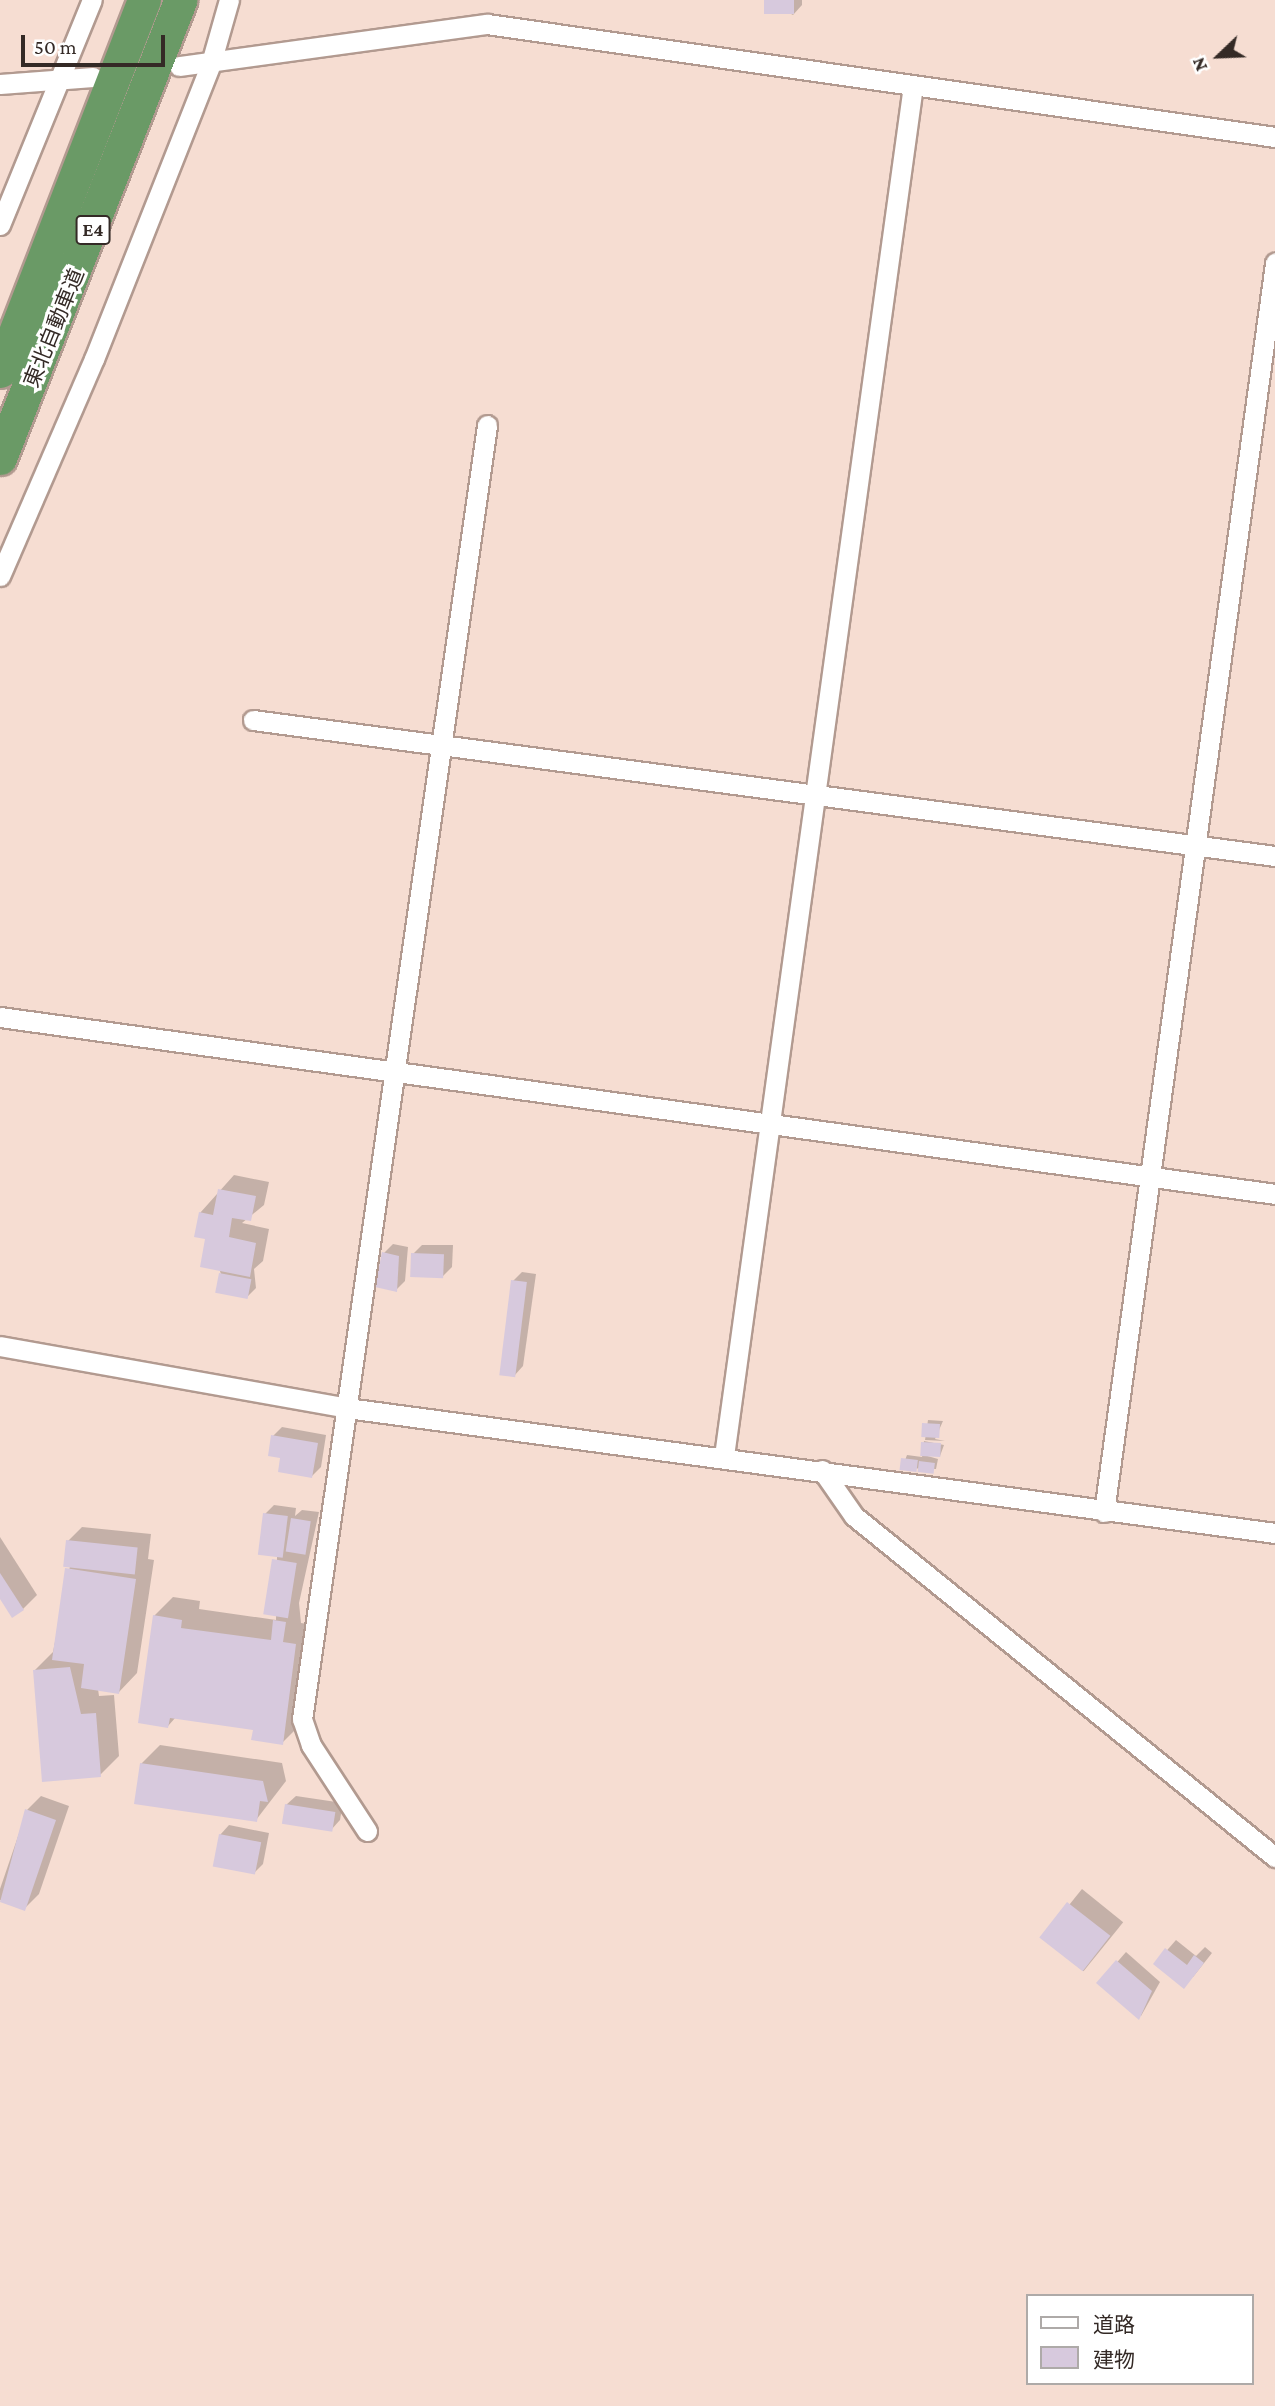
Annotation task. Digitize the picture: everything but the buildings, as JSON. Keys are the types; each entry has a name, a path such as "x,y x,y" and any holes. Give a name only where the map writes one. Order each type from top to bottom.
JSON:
{"highway":[{"name":"東北自動車道","path":"0,371 144,0"},
{"name":"東北自動車道","path":"0,458 180,0"}],"street":[{"path":"0,225 92,0"},
{"path":"0,576 211,62 229,0"},
{"path":"179,66 480,24 1275,137"},
{"path":"0,84 93,77"},
{"path":"724,1456 766,1123 815,796 913,86"},
{"path":"1104,1512 1275,263"},
{"path":"367,1831 311,1745 302,1719 348,1408 437,747 487,425"},
{"path":"253,720 437,747 1194,842 1275,856"},
{"path":"0,1017 1275,1194"},
{"path":"0,1346 348,1408 724,1456 1104,1512 1275,1533"},
{"path":"822,1470 854,1516 1275,1857"}]}
